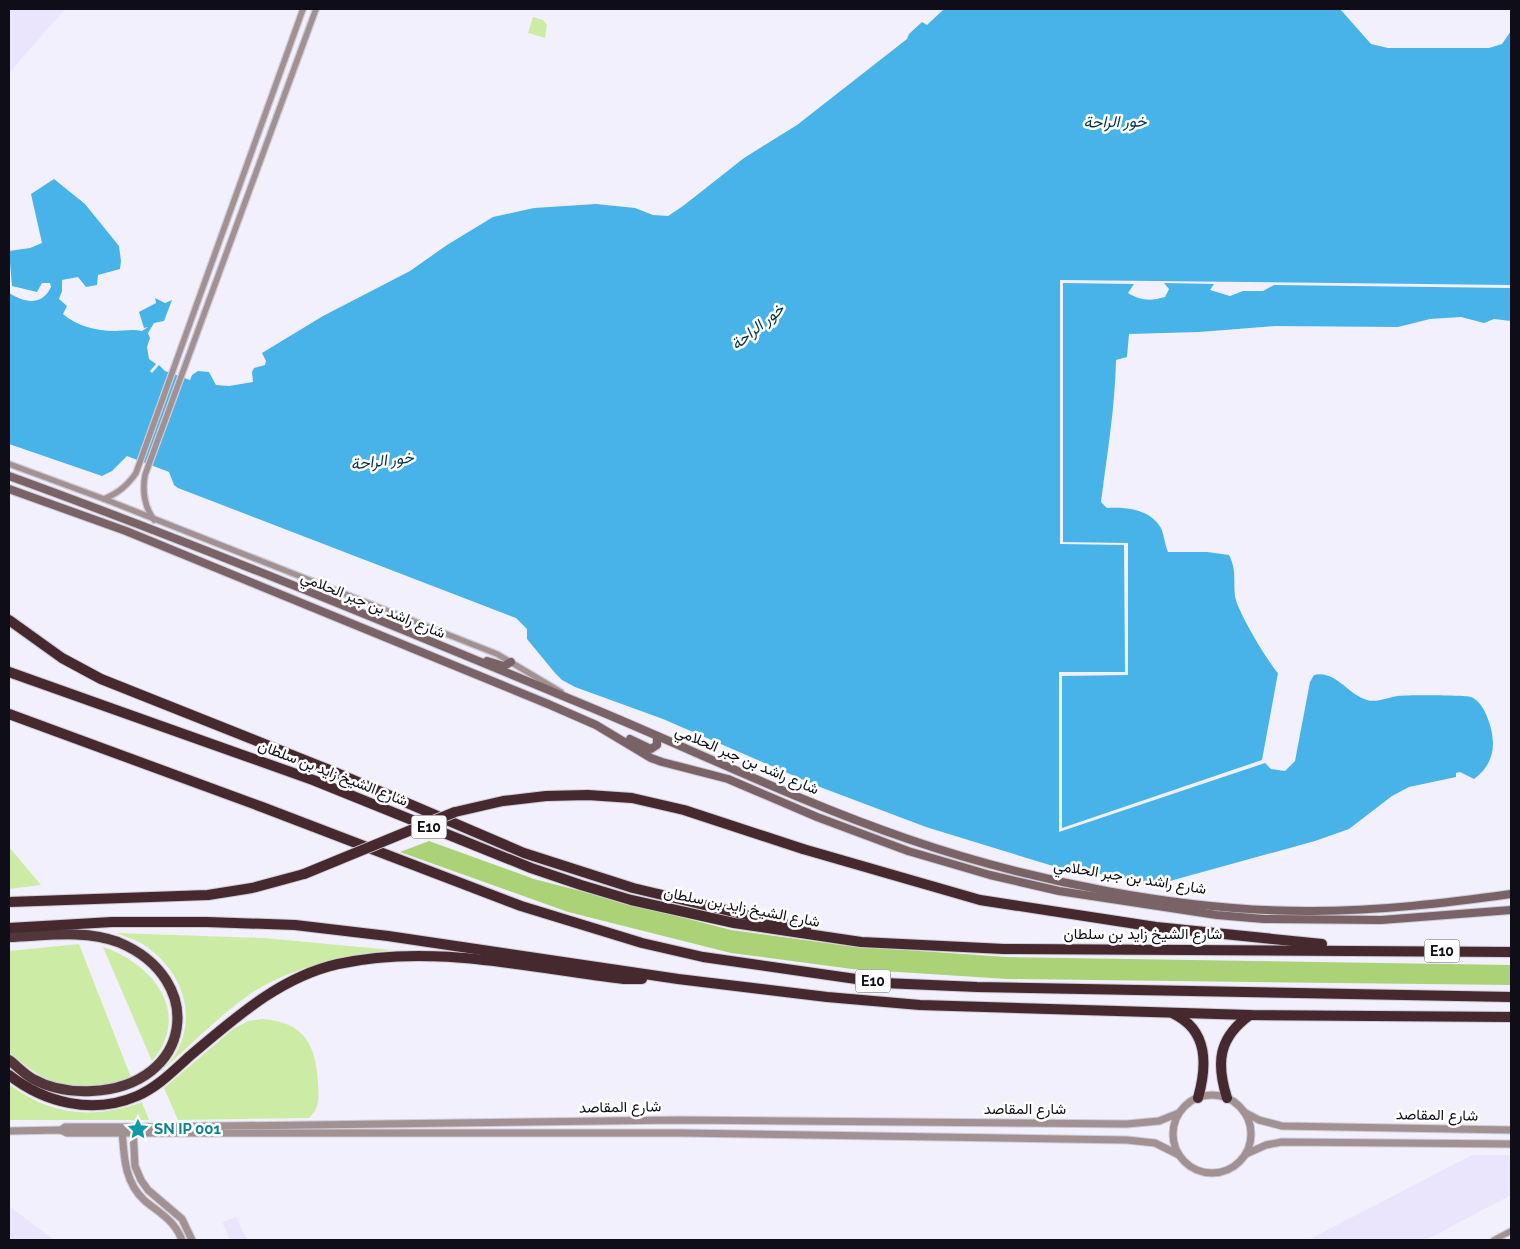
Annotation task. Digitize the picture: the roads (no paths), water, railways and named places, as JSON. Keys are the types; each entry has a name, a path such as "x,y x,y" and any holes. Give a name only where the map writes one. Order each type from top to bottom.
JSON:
{"highway":[{"path":"9,620 62,658 101,679 337,773 524,853 633,888 861,942"},
{"name":"شارع الشيخ زايد بن سلطان","path":"9,672 314,780 531,868 581,885 682,913 799,934 861,942 1004,949 1511,952"},
{"name":"E10","path":"9,714 254,803 521,906 633,941 704,957 884,982 977,987 1511,997"},
{"path":"9,902 208,895 252,888 304,874 455,812 503,801 588,794 632,798 684,810 803,849 980,900 1156,928 1372,950"},
{"path":"9,928 60,923 112,922 207,922 295,925 398,937 678,980 911,1004 1173,1014 1511,1017"},
{"path":"9,937 64,934 98,937 118,942 153,965 167,981 174,997 178,1014 169,1052 158,1067 132,1084 98,1091 67,1090 33,1078 9,1060"},
{"path":"9,1075 25,1088 52,1099 78,1104 100,1105 137,1096 164,1079 250,1006 266,996 303,975 336,964 378,957 419,956 471,960 624,979 678,980"},
{"path":"1173,1014 1192,1026 1200,1039 1204,1068 1198,1098"},
{"path":"1227,1098 1220,1078 1222,1054 1229,1036 1250,1015"}],"main road":[{"name":"شارع راشد بن جبر الحلامي","path":"9,476 193,546 570,699 820,806 912,841 1001,867 1102,889 1216,905 1310,911 1429,904 1511,894"},
{"name":"شارع راشد بن جبر الحلامي","path":"9,489 126,531 199,560 540,701 610,732 651,758 728,779 817,817 908,851 990,875 1059,891 1199,913 1264,918 1381,920 1511,910"},
{"path":"465,657 477,658 504,666 511,662"},
{"path":"610,732 619,733 651,749 657,745 657,736"}],"street":[{"path":"104,498 118,492 129,484 136,473 303,9"},
{"path":"154,520 145,503 142,489 144,475 316,9"},
{"path":"9,464 104,498 154,520 497,654 570,699"},
{"path":"1215,1096 1227,1098 1244,1112 1251,1128 1251,1137 1246,1154 1232,1168 1213,1173 1193,1168 1179,1155 1173,1138 1173,1129 1179,1113 1198,1098 1215,1096"},
{"name":"شارع المقاصد","path":"1244,1112 1267,1123 1282,1126 1511,1130"},
{"name":"شارع المقاصد","path":"215,1129 680,1120 1127,1124 1159,1120 1179,1113"},
{"name":"شارع المقاصد","path":"9,1131 61,1130 67,1126 122,1130 680,1133 1126,1140 1155,1143 1179,1155"},
{"path":"122,1130 125,1165 134,1187 144,1200 168,1217 182,1240"},
{"path":"133,1130 135,1166 140,1180 152,1194 177,1213 192,1240"},
{"name":"شارع المقاصد","path":"1246,1154 1266,1145 1282,1142 1511,1144"},
{"path":"1494,1240 1511,1232"}],"water":[{"name":"خور الراحة","path":"944,9 1340,9 1371,44 1388,48 1489,48 1502,44 1511,31 1511,285 1060,280 1060,544 1124,545 1125,672 1059,672 1059,832 1265,763 1271,769 1285,771 1295,761 1310,682 1314,675 1322,674 1329,676 1360,697 1371,701 1398,696 1423,695 1466,696 1476,700 1487,717 1492,731 1493,743 1492,754 1488,764 1474,779 1460,772 1456,773 1456,777 1409,787 1392,796 1349,829 1315,841 1159,884 1053,866 926,827 820,787 663,719 575,687 562,680 555,673 527,639 527,629 516,618 178,488 174,485 169,472 127,456 112,471 102,476 9,444 9,293 27,301 33,301 43,297 51,287 50,283 42,283 37,292 12,286 9,251 30,248 42,243 31,194 54,179 85,204 119,246 121,261 120,269 98,275 97,285 86,287 78,277 62,280 62,291 59,299 67,306 63,314 74,322 94,329 142,331 148,327 144,328 139,312 156,303 155,298 165,303 172,300 164,321 154,323 148,333 150,338 147,347 149,359 156,364 150,371 152,373 159,365 165,371 190,380 192,375 198,371 209,372 216,385 229,386 253,382 252,372 254,368 265,365 266,361 262,353 323,316 410,271 447,245 493,217 534,208 596,204 635,208 653,215 668,216 744,158 797,125 907,39 909,34 922,22 927,25"},
{"path":"1063,283 1134,284 1128,293 1137,298 1151,300 1165,297 1169,289 1164,283 1214,284 1210,290 1230,296 1243,291 1263,291 1274,285 1511,288 1511,321 1494,319 1484,323 1461,317 1430,319 1398,327 1275,326 1199,332 1129,334 1127,357 1116,360 1112,414 1101,502 1107,508 1130,509 1151,517 1161,528 1168,552 1207,552 1229,555 1234,571 1235,596 1241,613 1278,673 1262,760 1062,828 1062,676 1128,675 1128,543 1063,542"}],"place":[{"name":"SN IP 001","path":"138,1129"}]}
